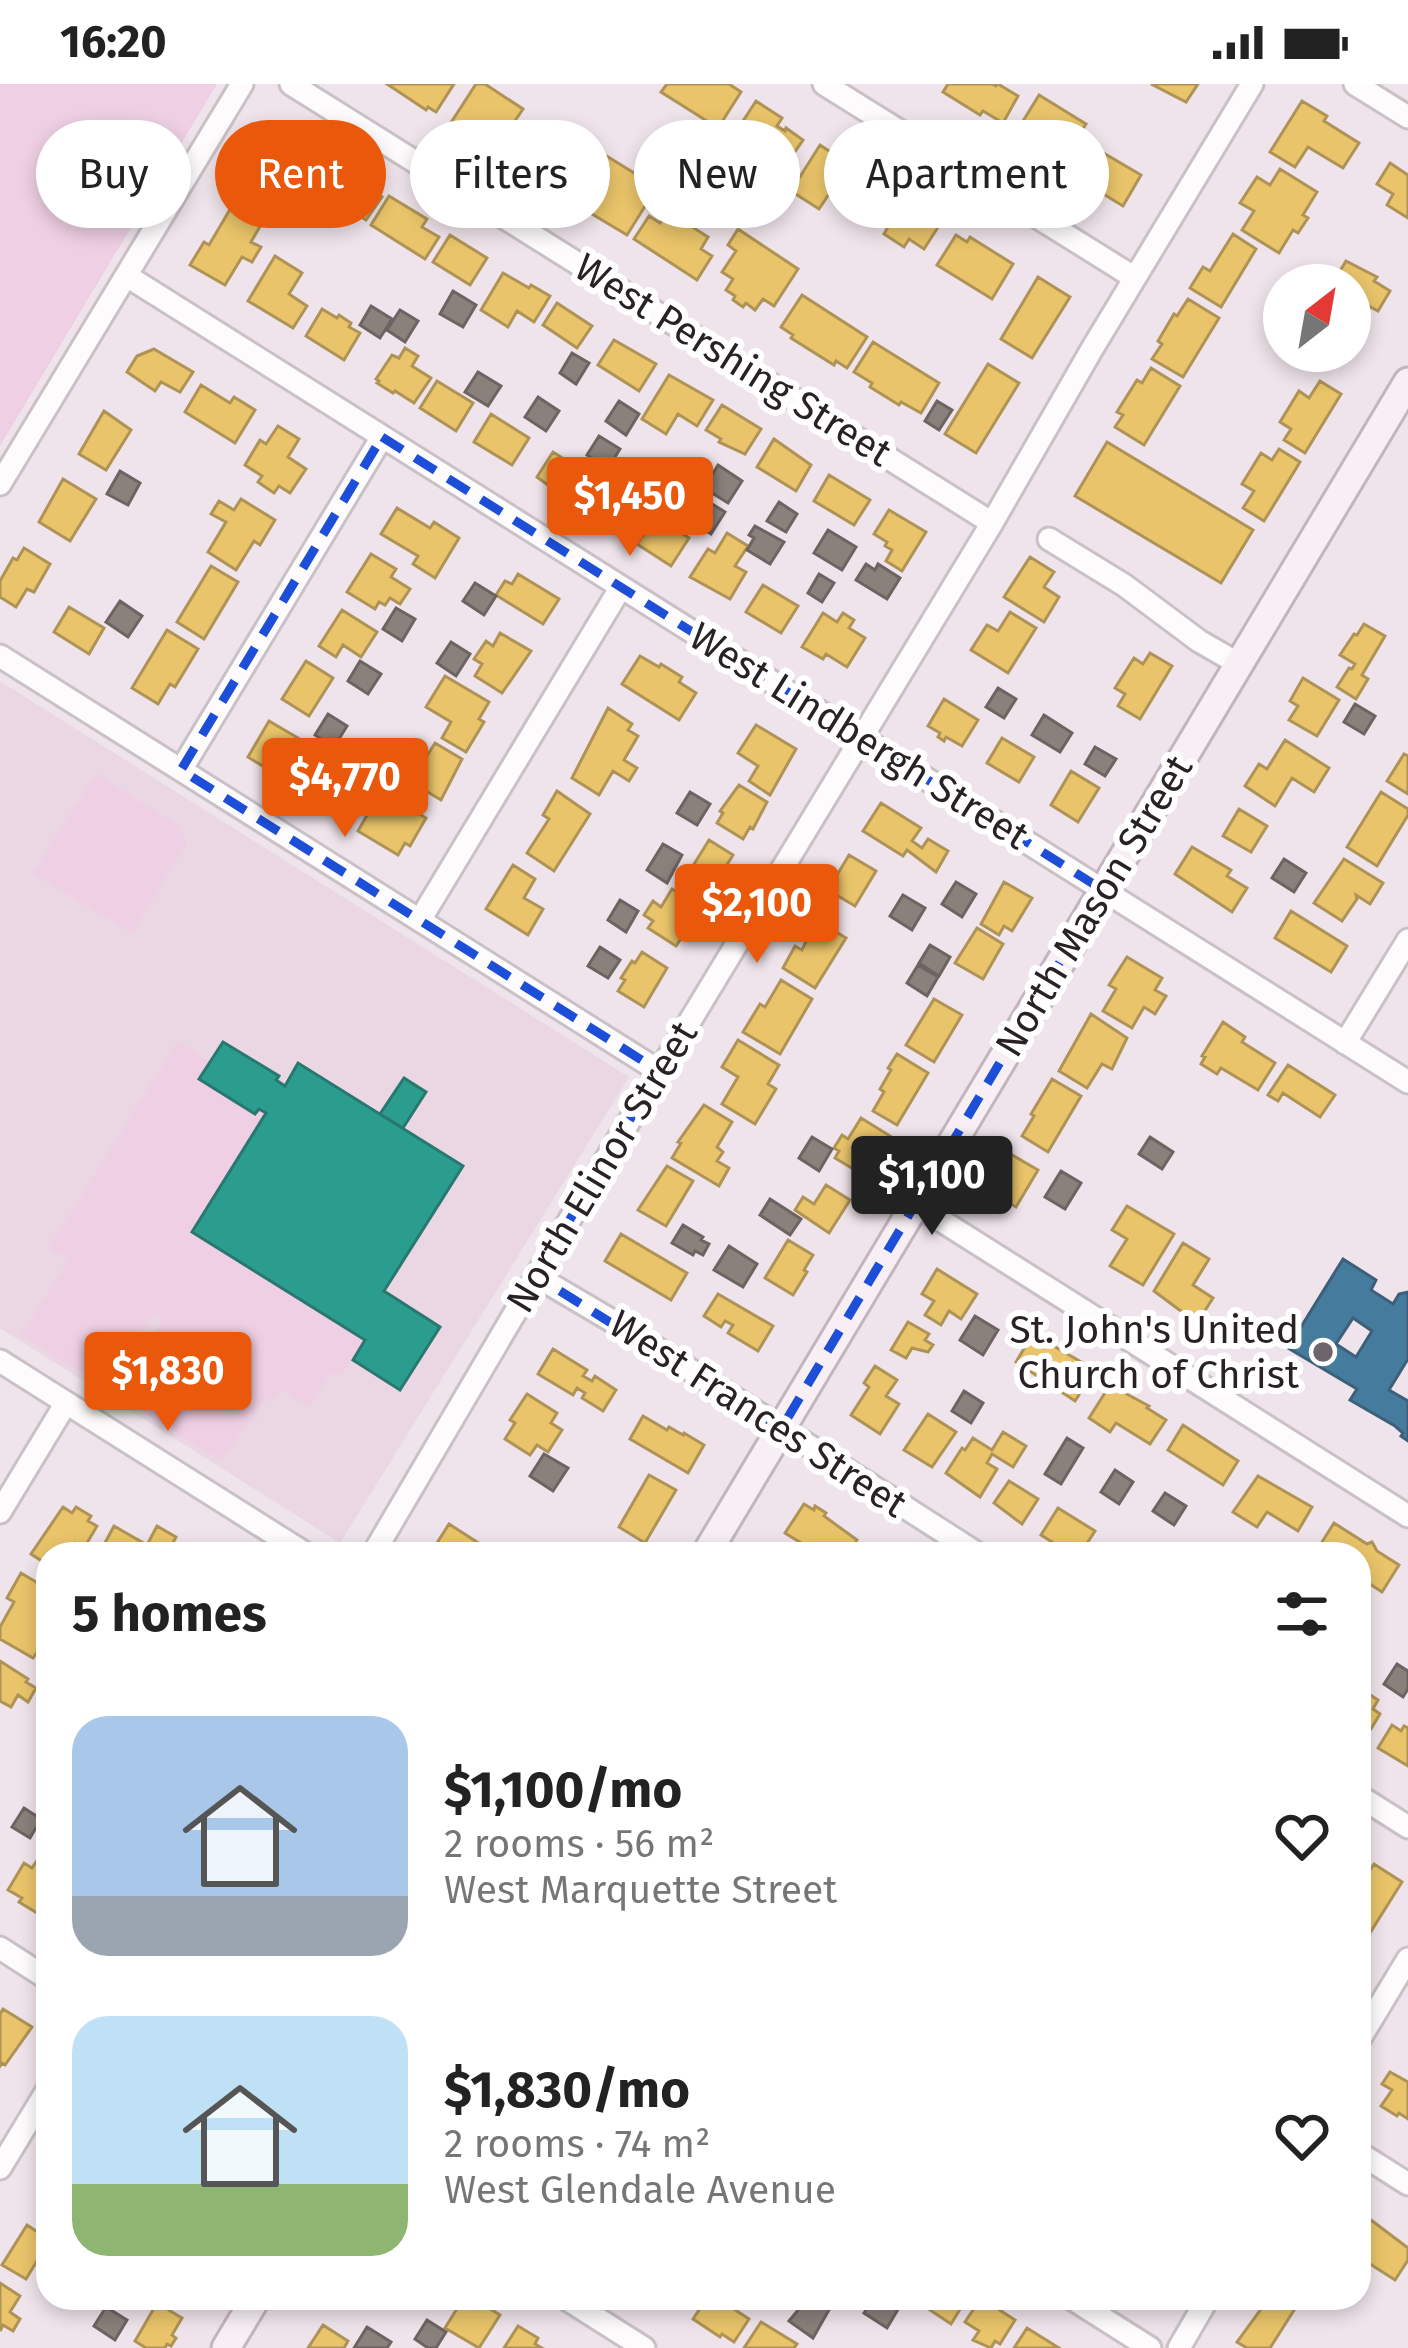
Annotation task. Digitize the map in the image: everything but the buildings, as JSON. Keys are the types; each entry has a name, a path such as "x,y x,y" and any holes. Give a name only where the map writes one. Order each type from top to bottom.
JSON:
{"main road":[{"name":"North Mason Street","path":"713,1542 1408,382"},
{"path":"226,2348 249,2310"}],"street":[{"path":"0,484 242,84"},
{"name":"West Pershing Street","path":"291,84 992,523"},
{"path":"824,84 1135,278"},
{"name":"North Elinor Street","path":"380,1542 1252,84"},
{"path":"1355,84 1408,116"},
{"name":"West Lindbergh Street","path":"127,276 1408,1082"},
{"path":"181,770 382,436"},
{"path":"1049,539 1239,664"},
{"path":"420,920 621,587"},
{"path":"0,656 659,1071"},
{"path":"1346,1043 1408,940"},
{"path":"915,1204 1408,1516"},
{"name":"West Frances Street","path":"536,1276 959,1542"},
{"path":"0,1361 287,1542"},
{"path":"0,1512 66,1403"},
{"path":"1371,1804 1408,1827"},
{"path":"0,1948 36,1971"},
{"path":"1371,2021 1408,1959"},
{"path":"0,2168 36,2109"},
{"path":"1371,2161 1408,2184"},
{"path":"585,2310 644,2348"},
{"path":"1090,2310 1150,2348"},
{"path":"1179,2348 1201,2310"}],"highlighted area":[{"path":"382,437 1103,890 781,1429 536,1276 659,1071 181,770"}],"shaded area":[{"path":"0,84 217,84 191,127 191,120 36,120 36,228 131,228 0,446"},
{"path":"0,681 629,1077 341,1542 0,1328"},
{"path":"96,774 179,826 186,844 132,933 33,873"},
{"path":"178,1041 209,1062 199,1078 255,1113 259,1109 266,1113 193,1232 364,1340 342,1374 331,1373 309,1407 282,1390 275,1399 262,1402 222,1461 117,1395 163,1319 153,1314 107,1388 21,1335 69,1260 49,1248"}],"place":[{"name":"St. John's United Church of Christ","path":"1323,1352"}]}
